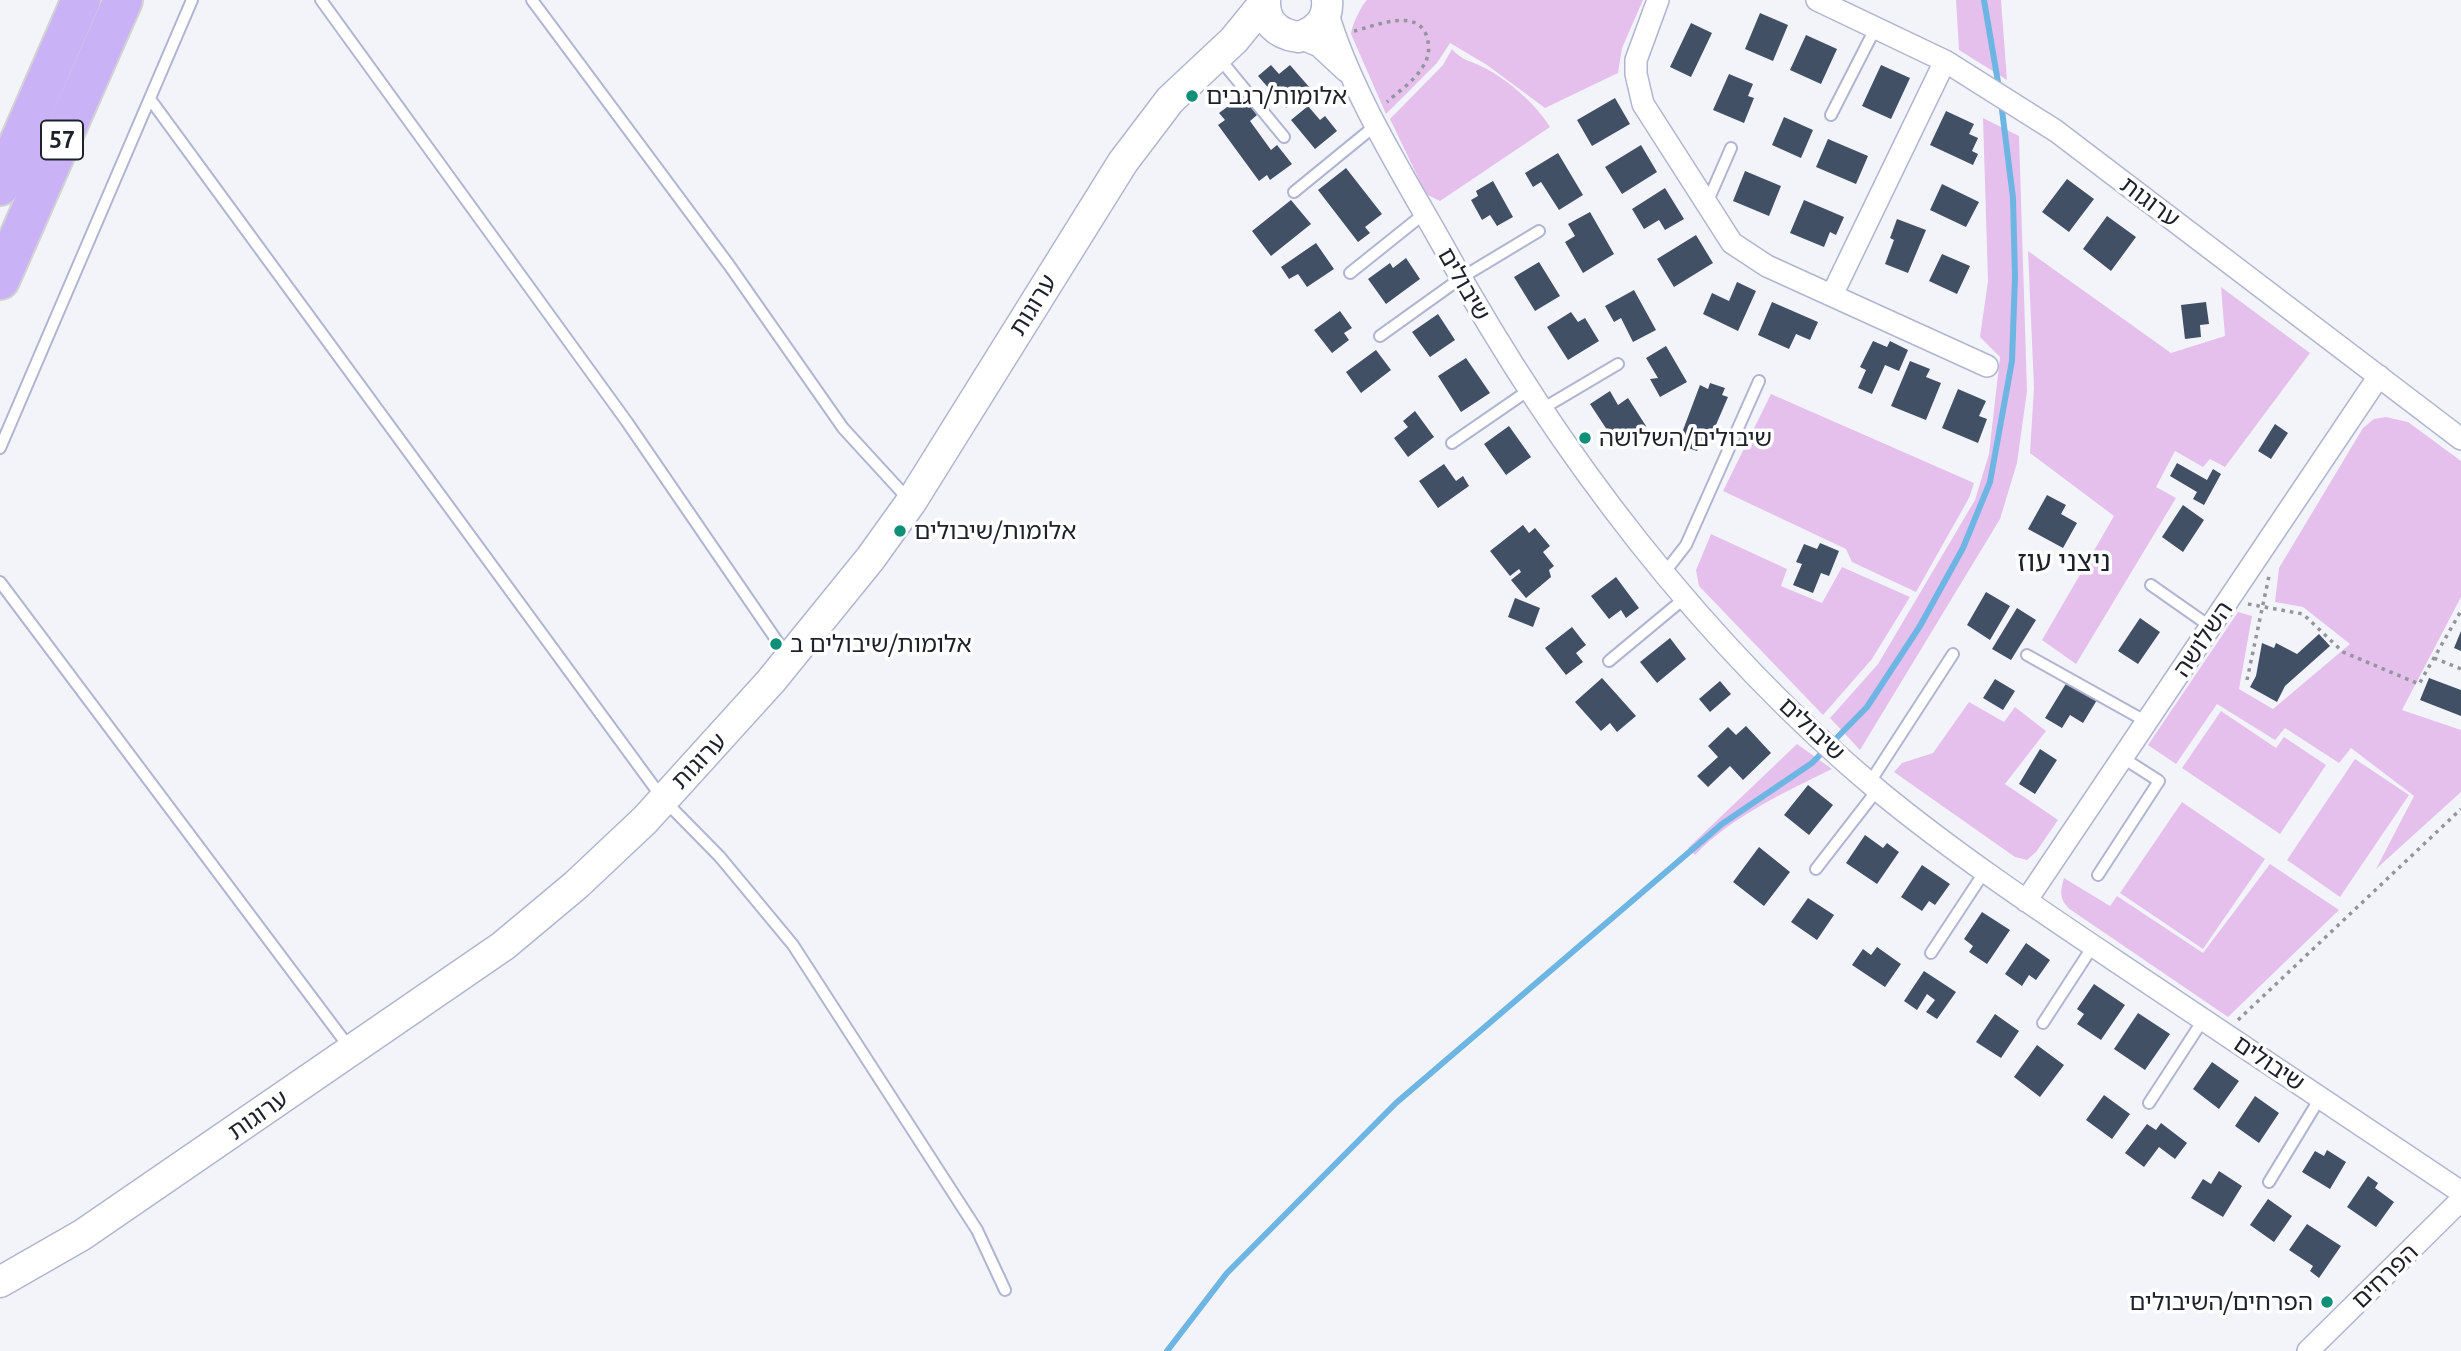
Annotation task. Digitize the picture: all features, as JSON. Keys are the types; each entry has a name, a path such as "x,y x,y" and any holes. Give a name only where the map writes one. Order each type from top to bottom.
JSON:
{"highway":[{"name":"57","path":"0,186 81,0"},
{"name":"57","path":"0,280 123,0"}],"street":[{"path":"1658,0 1636,60 1639,89 1651,119 1732,243 1746,254 1987,366"},
{"name":"ערוגות","path":"1817,0 1945,61 2056,131 2461,439"},
{"name":"ערוגות","path":"0,1282 82,1235 503,946 604,861 789,660 911,502 1123,162 1170,100 1217,58 1265,1"},
{"path":"1265,1 1269,22 1292,36 1319,26 1330,11"},
{"name":"שיבולים","path":"1330,11 1354,80 1374,120 1461,278 1529,390 1665,572 1770,691 1874,786 2026,901 2461,1192"},
{"name":"ערוגות","path":"1217,58 1254,39 1292,36"},
{"name":"שיבולים","path":"1292,36 1329,54 1354,80"},
{"path":"1832,295 1945,61"},
{"name":"השלושה","path":"2026,901 2379,376"},
{"name":"הפרחים","path":"2308,1351 2461,1200"}],"lane":[{"path":"0,448 192,0"},
{"path":"321,0 626,422 789,660"},
{"path":"532,0 729,265 843,428 911,502"},
{"path":"1832,115 1876,27"},
{"path":"1217,58 1284,137"},
{"path":"150,99 663,799 720,857 793,945 977,1230 1006,1290"},
{"path":"1294,192 1374,120"},
{"path":"1706,206 1731,148"},
{"path":"1350,273 1425,213"},
{"path":"1380,336 1461,278 1539,230"},
{"path":"1542,409 1618,364"},
{"path":"1665,572 1686,545 1759,381"},
{"path":"1452,443 1529,390"},
{"path":"0,582 352,1050"},
{"path":"2151,584 2211,627"},
{"path":"1609,661 1686,597"},
{"path":"1816,869 1874,786 1953,654"},
{"path":"2027,655 2147,722"},
{"path":"2098,875 2159,781 2123,758"},
{"path":"1931,953 1985,871"},
{"path":"2043,1023 2093,946"},
{"path":"2149,1103 2203,1020"},
{"path":"2269,1182 2320,1098"}],"path":[{"path":"1330,11 1416,23 1424,29 1429,53 1421,71 1374,120"},
{"path":"2247,680 2270,573"},
{"path":"2228,600 2303,614 2343,652 2419,684 2461,611"},
{"path":"2434,658 2461,669"},
{"path":"2224,1034 2461,808"}],"shaded area":[{"path":"1367,0 1643,0 1622,48 1618,73 1545,108 1487,65 1450,43 1437,63 1386,114 1351,34 1357,16"},
{"path":"1956,0 2001,0 2007,80 1959,50"},
{"path":"1452,49 1512,86 1530,102 1550,127 1440,201 1426,194 1390,119 1443,65"},
{"path":"1983,118 2019,136 2027,391 2017,463 2000,519 1860,750 1830,718 1878,664 1975,500 1989,454 2000,357 1980,337 1988,281"},
{"path":"2028,251 2171,353 2225,336 2221,287 2310,353 2225,467 2210,459 2203,467 2175,451 2156,487 2176,498 2076,664 2042,640 2114,516 2030,453 2034,388"},
{"path":"1771,394 1974,483 1969,498 1916,592 1852,562 1846,549 1723,491"},
{"path":"2386,417 2408,422 2461,461 2461,597 2402,710 2461,730 2461,792 2376,869 2414,796 2351,748 2339,763 2285,728 2275,740 2217,704 2176,764 2148,745 2238,612 2252,616 2239,689 2273,709 2350,644 2303,607 2275,602 2279,568 2363,428 2374,419"},
{"path":"1711,534 1787,569 1781,586 1822,603 1842,567 1910,597 1872,659 1823,715 1699,586 1696,570"},
{"path":"1969,702 2004,722 2015,707 2046,731 2005,784 2058,820 2036,852 2027,860 2015,857 1894,772 1902,763 1933,753"},
{"path":"2221,711 2276,748 2284,737 2326,765 2280,834 2182,768"},
{"path":"1797,744 1832,769 1742,817 1695,855 1688,848"},
{"path":"2355,759 2409,795 2340,897 2287,860"},
{"path":"2182,802 2265,859 2203,949 2120,893"},
{"path":"2270,864 2339,910 2228,1017 2071,910 2064,903 2062,896 2064,878 2110,906 2117,896 2203,953"}],"building":[{"path":"1760,13 1788,25 1773,61 1745,49"},
{"path":"1691,23 1712,33 1691,77 1670,67"},
{"path":"1806,35 1837,49 1821,84 1790,70"},
{"path":"1271,65 1279,74 1290,65 1310,88 1286,108 1258,76"},
{"path":"1881,65 1910,78 1891,119 1862,106"},
{"path":"1729,74 1753,84 1748,96 1754,98 1744,123 1713,110"},
{"path":"1242,96 1257,115 1250,121 1271,150 1277,145 1292,164 1270,180 1267,175 1259,181 1218,125 1225,120 1219,113"},
{"path":"1615,98 1630,124 1592,146 1577,120"},
{"path":"1308,106 1320,120 1325,116 1337,131 1315,149 1291,120"},
{"path":"1946,111 1974,124 1969,134 1978,138 1972,151 1978,154 1973,165 1930,145"},
{"path":"1784,117 1813,130 1801,158 1772,145"},
{"path":"1828,139 1868,156 1856,184 1816,167"},
{"path":"1641,145 1657,172 1622,194 1605,167"},
{"path":"1558,153 1583,195 1559,210 1541,182 1533,187 1525,173"},
{"path":"1346,168 1382,214 1365,227 1370,233 1358,242 1318,190"},
{"path":"1745,171 1781,186 1769,216 1733,201"},
{"path":"2067,179 2094,199 2069,232 2042,212"},
{"path":"1493,181 1513,217 1497,226 1490,215 1482,220 1471,200 1478,196 1476,191"},
{"path":"1942,184 1979,202 1966,227 1930,210"},
{"path":"1665,188 1684,219 1665,230 1659,220 1644,229 1632,209"},
{"path":"1291,200 1311,224 1271,256 1252,231"},
{"path":"1804,200 1844,217 1836,235 1830,232 1824,247 1790,233"},
{"path":"1590,212 1614,254 1583,273 1565,242 1575,236 1568,224"},
{"path":"2107,216 2136,237 2111,271 2083,249"},
{"path":"1897,219 1926,230 1908,273 1885,264 1894,240 1890,238"},
{"path":"1696,235 1713,263 1674,287 1657,259"},
{"path":"1316,243 1334,269 1307,287 1298,274 1289,279 1281,267"},
{"path":"1942,254 1970,266 1957,294 1929,281"},
{"path":"1406,258 1420,279 1386,304 1368,279 1390,263 1393,268"},
{"path":"1539,262 1560,296 1535,311 1514,277"},
{"path":"1737,282 1756,291 1738,331 1703,314 1712,293 1729,301"},
{"path":"1634,290 1656,330 1633,342 1621,318 1614,322 1605,306"},
{"path":"1772,302 1818,322 1810,340 1796,334 1789,349 1758,335"},
{"path":"2206,302 2209,324 2200,325 2201,337 2185,339 2181,305"},
{"path":"1340,311 1352,328 1344,333 1349,340 1332,353 1314,330"},
{"path":"1571,312 1578,322 1585,318 1599,341 1568,360 1547,327"},
{"path":"1438,314 1455,340 1430,357 1412,332"},
{"path":"1873,341 1887,347 1890,341 1908,350 1899,371 1885,365 1872,394 1858,388 1866,370 1860,367"},
{"path":"1666,346 1687,382 1660,397 1650,379 1658,378 1646,358"},
{"path":"1376,350 1391,370 1361,393 1346,372"},
{"path":"1466,358 1490,393 1461,412 1438,376"},
{"path":"1910,361 1930,369 1926,377 1941,383 1926,420 1891,406"},
{"path":"1710,383 1725,388 1722,395 1728,397 1706,448 1700,445 1697,451 1682,446 1686,440 1680,438 1700,385 1708,389"},
{"path":"1958,389 1986,401 1979,416 1987,419 1978,443 1942,428"},
{"path":"1610,391 1618,405 1628,398 1646,426 1617,445 1590,404"},
{"path":"1415,411 1434,437 1408,457 1394,438 1408,427 1403,421"},
{"path":"2275,424 2288,433 2271,459 2258,451"},
{"path":"1509,426 1531,457 1506,475 1484,444"},
{"path":"2177,463 2207,480 2213,469 2221,474 2204,505 2193,499 2197,492 2170,476"},
{"path":"1444,464 1456,481 1463,476 1469,486 1438,508 1419,481"},
{"path":"2047,495 2066,505 2061,514 2077,523 2063,548 2028,529"},
{"path":"2183,505 2204,520 2183,552 2162,537"},
{"path":"1523,525 1529,533 1535,528 1550,546 1543,552 1554,566 1549,570 1551,577 1526,598 1511,580 1521,572 1519,569 1510,576 1490,551"},
{"path":"1820,543 1839,551 1829,576 1821,573 1813,593 1793,585 1802,564 1796,562 1804,544 1817,549"},
{"path":"1616,577 1639,608 1626,618 1621,610 1609,619 1591,596"},
{"path":"1986,592 2010,606 1990,640 1967,625"},
{"path":"1515,598 1540,608 1533,627 1508,617"},
{"path":"2017,608 2036,620 2011,660 1992,649"},
{"path":"2140,618 2160,632 2138,664 2118,651"},
{"path":"1572,627 1586,645 1576,653 1583,662 1566,675 1545,648"},
{"path":"2461,631 2461,651 2454,648"},
{"path":"2319,634 2330,646 2285,686 2277,702 2250,687 2256,676 2262,643 2274,648 2276,643 2297,654"},
{"path":"1670,638 1686,659 1657,683 1640,662"},
{"path":"1602,678 1636,716 1617,732 1610,723 1601,731 1575,702"},
{"path":"2429,678 2461,690 2461,716 2420,700"},
{"path":"1995,679 2015,691 2003,710 1983,698"},
{"path":"1720,681 1731,694 1710,712 1699,699"},
{"path":"2067,682 2097,700 2083,723 2070,715 2062,728 2045,718"},
{"path":"1746,726 1771,753 1743,780 1730,766 1708,787 1697,776 1718,757 1708,746 1728,727 1736,735"},
{"path":"2040,749 2057,760 2035,794 2019,784"},
{"path":"1808,785 1833,805 1809,835 1784,815"},
{"path":"1865,835 1883,848 1887,843 1899,852 1877,884 1846,863"},
{"path":"1759,847 1790,872 1764,906 1733,882"},
{"path":"1922,865 1950,884 1935,905 1929,901 1922,911 1901,897"},
{"path":"1808,898 1834,915 1817,940 1791,922"},
{"path":"1982,912 2010,930 1987,964 1969,952 1973,946 1964,939"},
{"path":"2026,943 2050,960 2036,980 2029,975 2022,986 2005,974"},
{"path":"1877,947 1901,964 1885,987 1852,965 1863,949 1871,955"},
{"path":"1924,971 1956,992 1937,1019 1926,1012 1935,1000 1927,994 1917,1010 1904,1001"},
{"path":"2094,984 2125,1005 2101,1040 2077,1024 2084,1014 2077,1009"},
{"path":"2138,1013 2170,1034 2145,1070 2114,1049"},
{"path":"1995,1014 2019,1031 2001,1058 1976,1042"},
{"path":"2037,1045 2064,1065 2040,1097 2014,1077"},
{"path":"2212,1062 2239,1081 2219,1109 2193,1089"},
{"path":"2104,1095 2130,1114 2112,1139 2086,1120"},
{"path":"2255,1096 2279,1113 2259,1143 2235,1126"},
{"path":"2161,1123 2187,1143 2175,1159 2159,1147 2144,1167 2125,1153 2147,1124 2156,1130"},
{"path":"2327,1150 2346,1162 2330,1189 2302,1172 2315,1151 2324,1156"},
{"path":"2219,1171 2242,1186 2223,1217 2191,1198 2203,1179 2211,1184"},
{"path":"2368,1176 2378,1183 2375,1188 2394,1202 2376,1227 2347,1207"},
{"path":"2268,1199 2292,1216 2274,1242 2250,1225"},
{"path":"2307,1224 2341,1246 2319,1278 2310,1271 2313,1266 2289,1250"}],"waterway":[{"path":"1984,0 1999,88"},
{"path":"1167,1351 1227,1273 1396,1103 1722,824 1812,763 1867,707 1920,626 1963,548 1990,482 2012,361 2015,277 2013,198 2001,102"}],"place":[{"name":"אלומות/רגבים","path":"1192,96"},
{"name":"שיבולים/השלושה","path":"1585,438"},
{"name":"אלומות/שיבולים","path":"900,531"},
{"name":"אלומות/שיבולים ב","path":"776,644"},
{"name":"הפרחים/השיבולים","path":"2327,1302"}],"district":[{"name":"ניצני עוז","path":"2064,562"}]}
